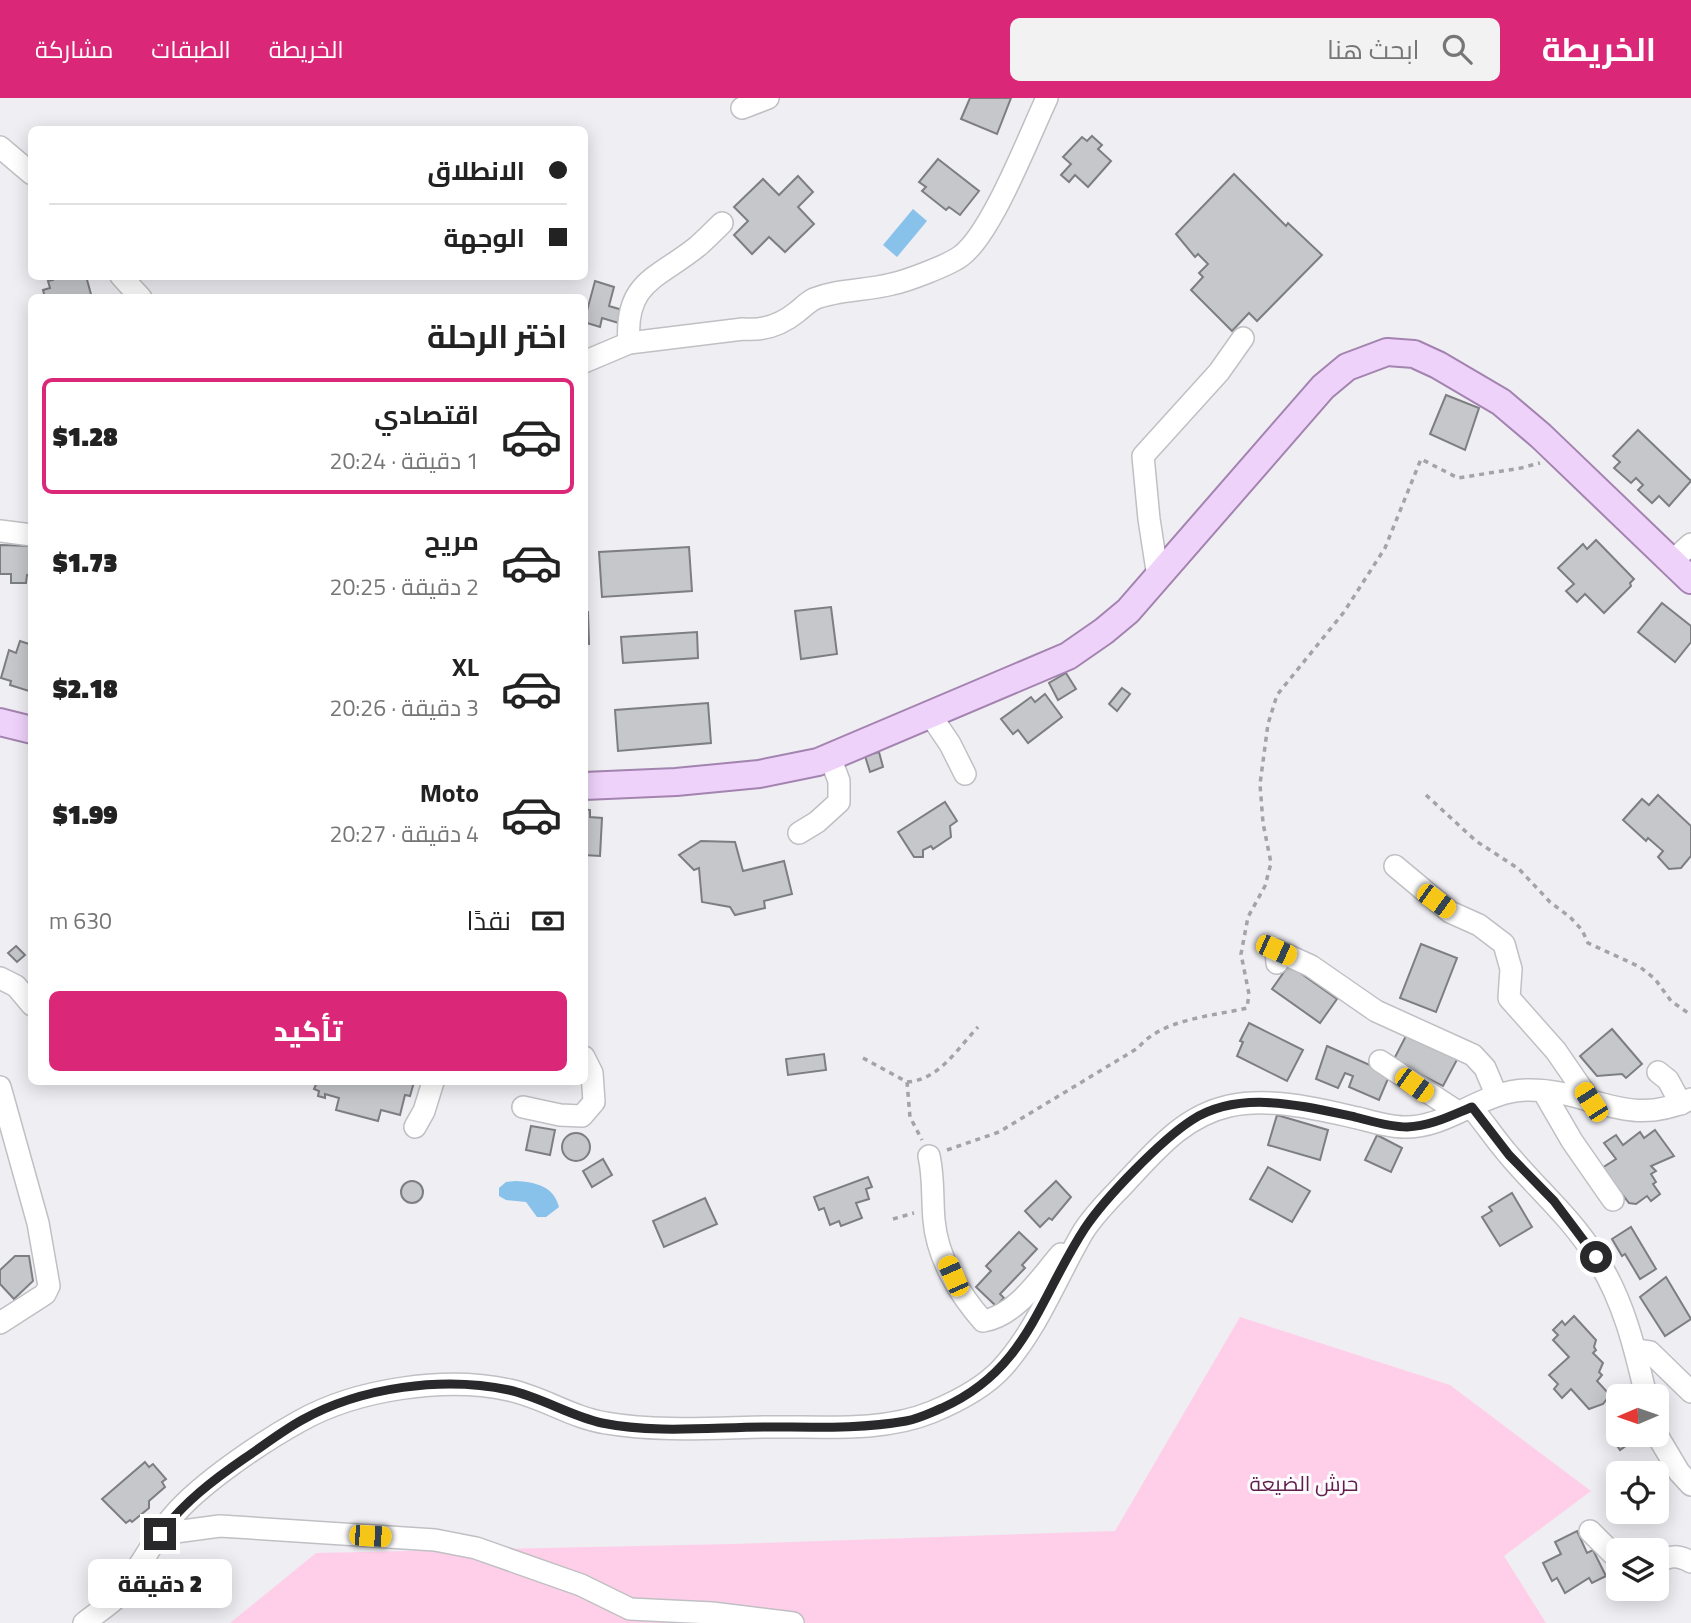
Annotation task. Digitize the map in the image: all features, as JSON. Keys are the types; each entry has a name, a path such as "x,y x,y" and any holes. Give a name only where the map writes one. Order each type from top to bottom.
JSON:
{"main road":[{"path":"588,786 759,775 830,757 1068,656 1128,611 1322,387 1348,367 1387,352 1415,354 1501,402 1562,456 1691,580"},
{"path":"0,722 28,729"}],"street":[{"path":"743,108 768,98"},
{"path":"588,360 629,343 743,329 759,330 788,319 812,300 851,290 892,285 959,257 975,243 990,219 1047,98"},
{"path":"0,146 28,170"},
{"path":"629,343 627,324 635,297 649,279 697,247 722,223"},
{"path":"125,280 137,294"},
{"path":"1158,577 1143,456 1219,372 1243,338"},
{"path":"0,531 28,534"},
{"path":"1671,562 1691,544"},
{"path":"931,716 950,744 965,774"},
{"path":"799,833 817,822 839,802 839,781 830,757"},
{"path":"1395,866 1450,912 1479,925 1504,944 1511,968 1509,998 1556,1051 1591,1102"},
{"path":"1277,963 1276,950 1311,966 1376,1011 1473,1055 1485,1068 1496,1094"},
{"path":"0,978 16,986 28,1000"},
{"path":"1380,1061 1465,1110 1554,1201 1596,1257 1624,1315 1643,1384"},
{"path":"523,1107 560,1115 582,1116 594,1102 592,1073 588,1065"},
{"path":"929,1156 934,1180 934,1221 938,1244 966,1303 983,1321 996,1319 1010,1311 1166,1140 1209,1111 1254,1102 1285,1104 1401,1127 1427,1125 1496,1094 1513,1091 1543,1091 1625,1111 1646,1112 1686,1101 1658,1072"},
{"path":"415,1127 424,1111 432,1085"},
{"path":"0,1087 38,1223 49,1286 45,1294 0,1323"},
{"path":"1543,1091 1572,1141 1613,1200"},
{"path":"84,1623 113,1600 176,1513 209,1484 302,1420 366,1395 436,1385 512,1390 602,1423 637,1427 831,1427 906,1421 928,1414 957,1401 1001,1370 1017,1349 1086,1227"},
{"path":"1636,1350 1650,1352 1691,1392"},
{"path":"1664,1447 1679,1472 1691,1485"},
{"path":"160,1534 220,1526 435,1540 476,1548 581,1585 630,1609 724,1614 793,1623"},
{"path":"1590,1531 1606,1546"},
{"path":"1669,1556 1677,1556 1691,1562"}],"path":[{"path":"907,1082 910,1117 929,1156 999,1132 1138,1048 1147,1037 1174,1026 1247,1008 1249,994 1241,954 1248,917 1265,886 1271,863 1263,823 1260,784 1268,724 1277,695 1344,612 1385,548 1420,458 1458,478 1521,468 1562,456"},
{"path":"1426,795 1476,841 1519,869 1550,902 1570,917 1582,930 1588,943 1640,967 1655,979 1671,1001 1691,1015"},
{"path":"863,1058 907,1082 919,1081 935,1074 978,1027"}],"green space":[{"name":"حرش الضيعة","path":"1240,1317 1450,1385 1591,1491 1504,1556 1546,1623 230,1623 316,1553 732,1544 1115,1531"}],"water":[{"path":"913,209 927,221 897,257 883,245"},
{"path":"506,1182 543,1186 553,1194 559,1207 546,1217 537,1217 526,1202 506,1200 499,1196 499,1188"}],"building":[{"path":"970,98 1011,98 997,134 961,119"},
{"path":"1092,136 1102,145 1098,149 1111,161 1088,187 1075,175 1069,182 1061,175 1071,164 1063,157 1082,137 1087,141"},
{"path":"938,159 979,191 960,215 949,207 946,210 922,191 926,187 919,182"},
{"path":"1234,174 1286,226 1288,223 1322,255 1257,321 1249,313 1232,331 1191,290 1203,277 1199,273 1208,264 1198,254 1195,257 1176,234"},
{"path":"798,176 813,192 798,207 814,224 785,252 769,237 752,254 734,235 748,221 734,207 763,179 779,195"},
{"path":"87,280 91,294 44,294 43,290 50,288 48,281"},
{"path":"595,281 614,287 609,306 626,311 622,324 602,318 600,327 588,323 588,307"},
{"path":"1446,395 1479,408 1465,450 1430,434"},
{"path":"1638,430 1691,481 1669,506 1659,496 1652,503 1638,490 1643,485 1636,478 1631,483 1614,468 1620,462 1613,456"},
{"path":"1596,540 1634,579 1630,583 1631,586 1604,613 1585,594 1577,602 1566,591 1574,584 1558,568 1583,544 1587,549"},
{"path":"0,545 28,546 26,583 11,583 11,574 0,574"},
{"path":"689,547 692,591 602,597 599,552"},
{"path":"1662,603 1691,626 1691,642 1675,662 1638,632"},
{"path":"831,607 837,654 801,659 795,611"},
{"path":"697,632 698,658 623,663 621,637"},
{"path":"20,641 28,644 28,691 10,685 11,681 1,678 9,650 16,653"},
{"path":"1066,673 1076,689 1058,700 1049,683"},
{"path":"1122,688 1130,694 1117,711 1109,704"},
{"path":"1045,694 1062,717 1028,743 1018,730 1013,734 1001,719 1031,697 1035,702"},
{"path":"708,703 711,743 618,751 615,710"},
{"path":"879,752 883,767 870,772 865,756"},
{"path":"1658,795 1691,826 1691,856 1681,868 1669,869 1658,857 1663,851 1648,838 1646,841 1623,820 1642,799 1649,805"},
{"path":"945,802 957,821 950,826 951,837 933,849 931,846 923,850 923,857 914,857 898,832"},
{"path":"588,810 590,817 602,818 600,856 588,855"},
{"path":"701,841 735,842 743,871 784,861 792,894 764,901 765,908 735,915 730,907 702,902 699,868 694,870 679,855"},
{"path":"1421,944 1457,958 1436,1012 1400,998"},
{"path":"16,946 25,955 17,962 8,953"},
{"path":"1289,965 1337,999 1320,1023 1272,989"},
{"path":"1249,1023 1303,1050 1287,1081 1237,1056 1243,1042 1240,1041"},
{"path":"1612,1029 1642,1064 1626,1078 1622,1074 1597,1076 1580,1056"},
{"path":"1409,1030 1459,1056 1443,1086 1393,1061"},
{"path":"1327,1046 1390,1074 1379,1100 1349,1087 1353,1076 1345,1073 1338,1088 1316,1079"},
{"path":"824,1054 826,1070 788,1075 786,1059"},
{"path":"316,1085 413,1085 410,1096 405,1095 400,1115 381,1110 378,1121 336,1110 339,1098 325,1094 325,1098 318,1096 319,1091 314,1089"},
{"path":"1277,1115 1328,1130 1320,1160 1268,1145"},
{"path":"531,1126 555,1130 550,1155 526,1150"},
{"path":"1655,1130 1674,1156 1651,1166 1656,1171 1651,1174 1656,1182 1653,1184 1660,1194 1651,1201 1647,1196 1636,1204 1629,1203 1602,1168 1616,1159 1604,1143 1616,1135 1623,1145 1640,1132 1644,1138"},
{"path":"576,1133 586,1137 590,1147 586,1157 576,1161 566,1157 562,1147 566,1137"},
{"path":"1377,1135 1402,1148 1391,1172 1365,1160"},
{"path":"603,1159 612,1175 592,1187 583,1171"},
{"path":"1268,1167 1310,1191 1292,1222 1250,1199"},
{"path":"868,1177 872,1187 866,1189 869,1199 856,1203 862,1218 841,1226 839,1221 830,1225 824,1208 819,1210 814,1197"},
{"path":"408,1181 416,1181 423,1188 423,1196 416,1203 408,1203 401,1196 401,1188"},
{"path":"1056,1181 1071,1197 1052,1220 1049,1218 1040,1227 1025,1211"},
{"path":"1512,1193 1532,1227 1500,1246 1482,1217 1492,1211 1489,1207"},
{"path":"705,1198 717,1224 664,1247 653,1221"},
{"path":"1631,1227 1656,1269 1640,1279 1612,1239"},
{"path":"1019,1232 1037,1249 1022,1265 1025,1268 1000,1294 1004,1298 996,1306 976,1287 991,1271 986,1266"},
{"path":"15,1256 29,1256 33,1281 14,1299 0,1284 0,1270"},
{"path":"1666,1277 1691,1319 1665,1336 1640,1297"},
{"path":"1574,1316 1596,1340 1596,1350 1593,1353 1603,1363 1599,1372 1602,1375 1597,1381 1606,1391 1603,1404 1589,1409 1571,1389 1562,1398 1554,1389 1558,1384 1549,1375 1569,1357 1553,1340 1558,1335 1553,1330 1562,1321 1565,1325"},
{"path":"145,1462 149,1467 153,1464 166,1479 162,1482 165,1487 149,1501 149,1508 132,1522 130,1520 126,1523 102,1499"},
{"path":"1577,1531 1587,1553 1593,1550 1606,1576 1592,1583 1589,1578 1565,1593 1557,1578 1552,1581 1543,1563 1561,1554 1555,1542"}],"route":[{"path":"160,1534 176,1513 209,1484 302,1420 366,1395 408,1388 436,1385 512,1390 602,1423 637,1427 831,1427 906,1421 928,1414 957,1401 1001,1370 1017,1349 1086,1227 1166,1140 1192,1120 1209,1111 1232,1105 1254,1102 1285,1104 1401,1127 1427,1125 1472,1107 1509,1155 1554,1201 1596,1257"}]}
